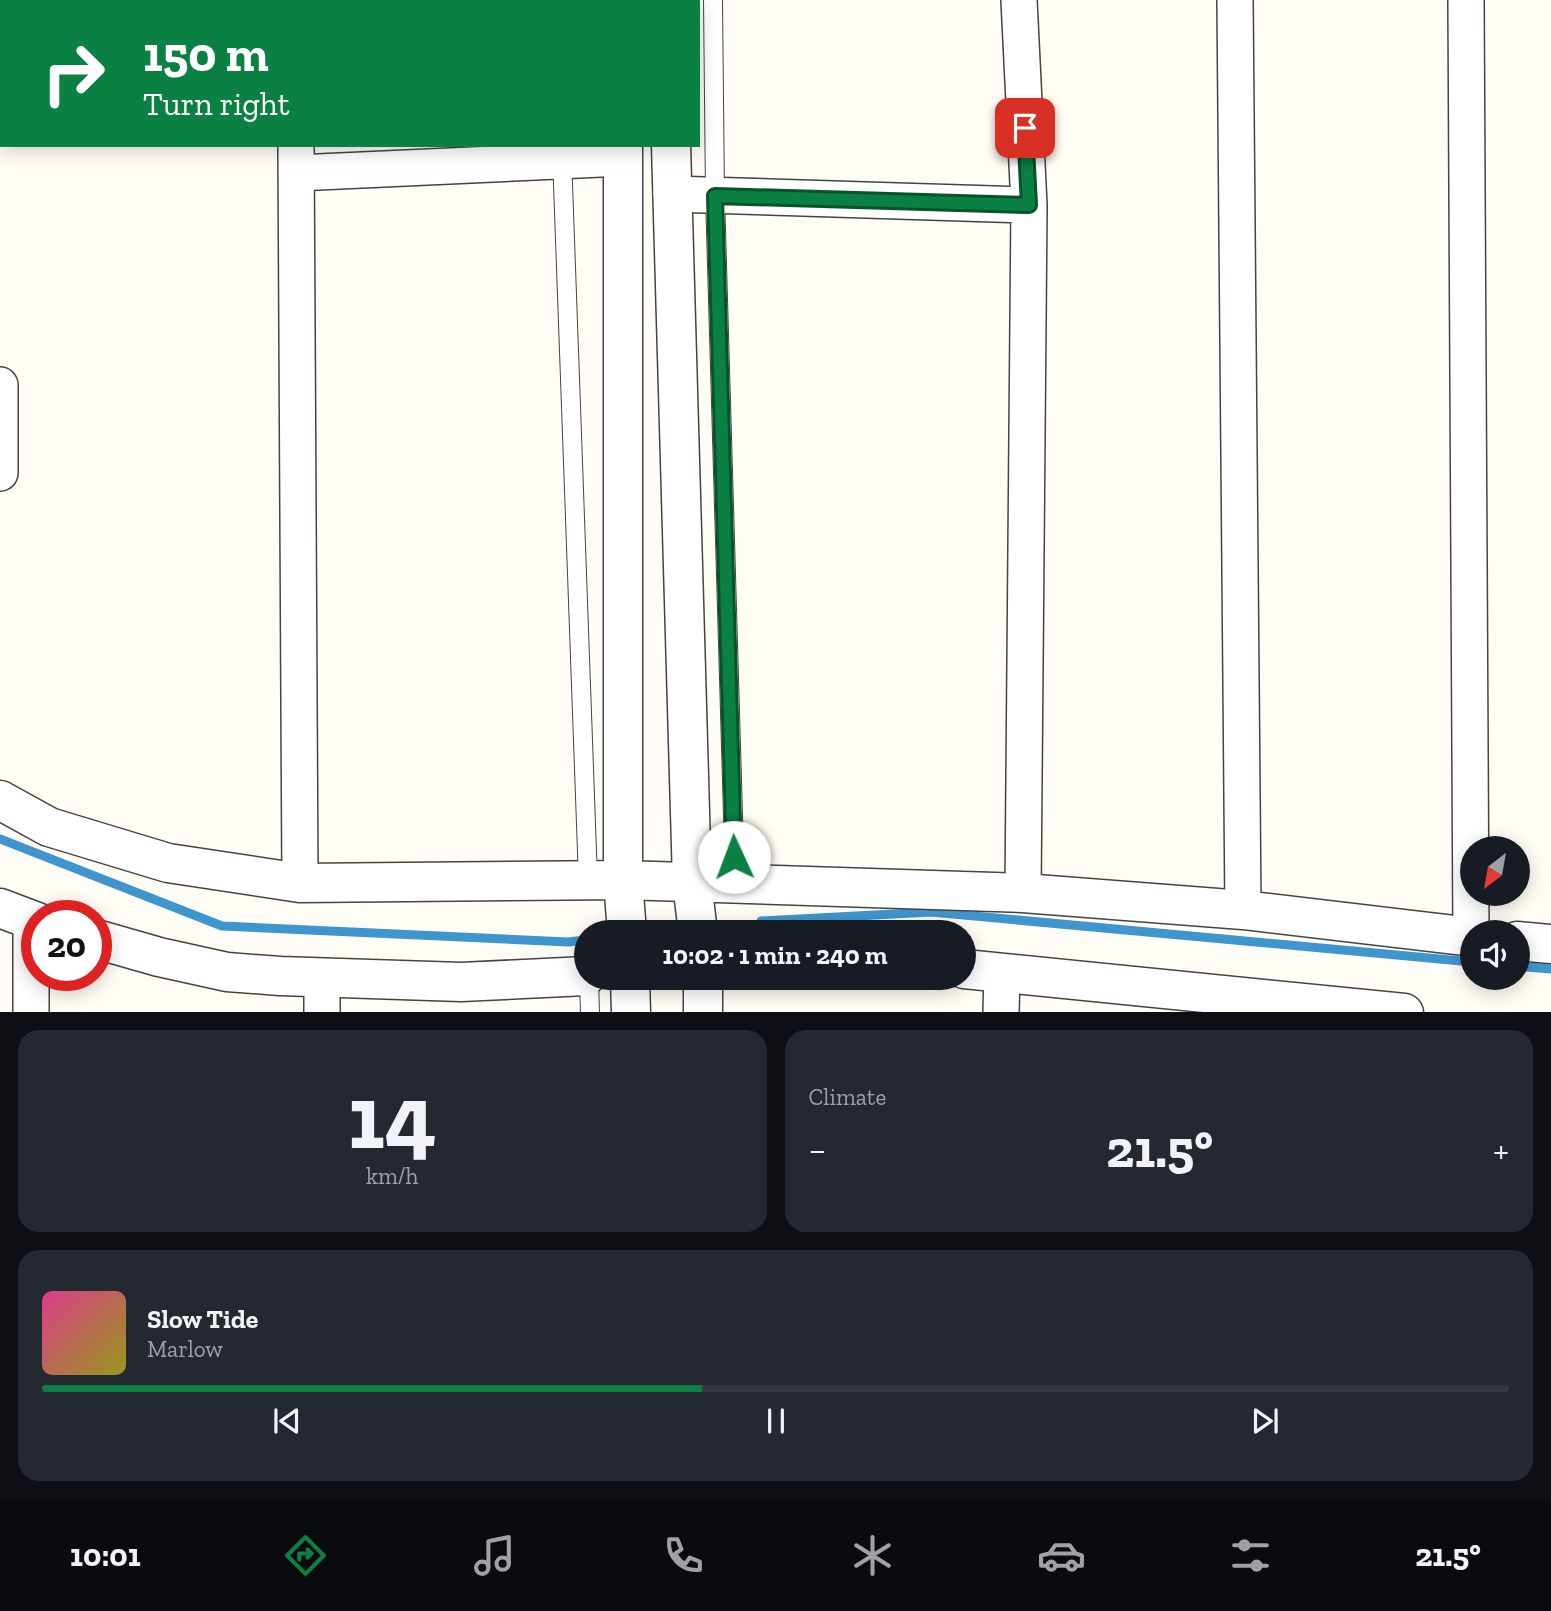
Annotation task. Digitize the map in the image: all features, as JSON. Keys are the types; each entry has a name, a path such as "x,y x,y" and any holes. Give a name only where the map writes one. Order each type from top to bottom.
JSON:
{"street":[{"path":"1019,0 1029,205 1023,893"},
{"path":"1235,0 1243,910"},
{"path":"1466,0 1471,920"},
{"path":"671,147 692,882 696,920"},
{"path":"300,883 296,159 623,152 606,880 622,920"},
{"path":"671,194 1029,205"},
{"path":"0,385 1,461"},
{"path":"0,800 49,827 168,863 300,883 606,880 1023,893 1243,910 1460,936"},
{"path":"1530,942 1551,944"},
{"path":"112,944 322,996 461,982 574,978"},
{"path":"976,970 1182,1002 1384,1012"},
{"path":"1001,1012 1002,973"},
{"path":"630,990 631,1012"},
{"path":"703,990 703,1012"},
{"path":"29,991 31,1012"}],"lane":[{"path":"713,0 715,196 735,884"},
{"path":"562,153 606,880"},
{"path":"588,990 590,1012"}],"waterway":[{"path":"0,839 222,926 574,941"},
{"path":"780,920 931,912 1460,961"},
{"path":"1530,967 1551,969"}],"route":[{"path":"734,857 715,196 1029,205 1025,128"}]}
